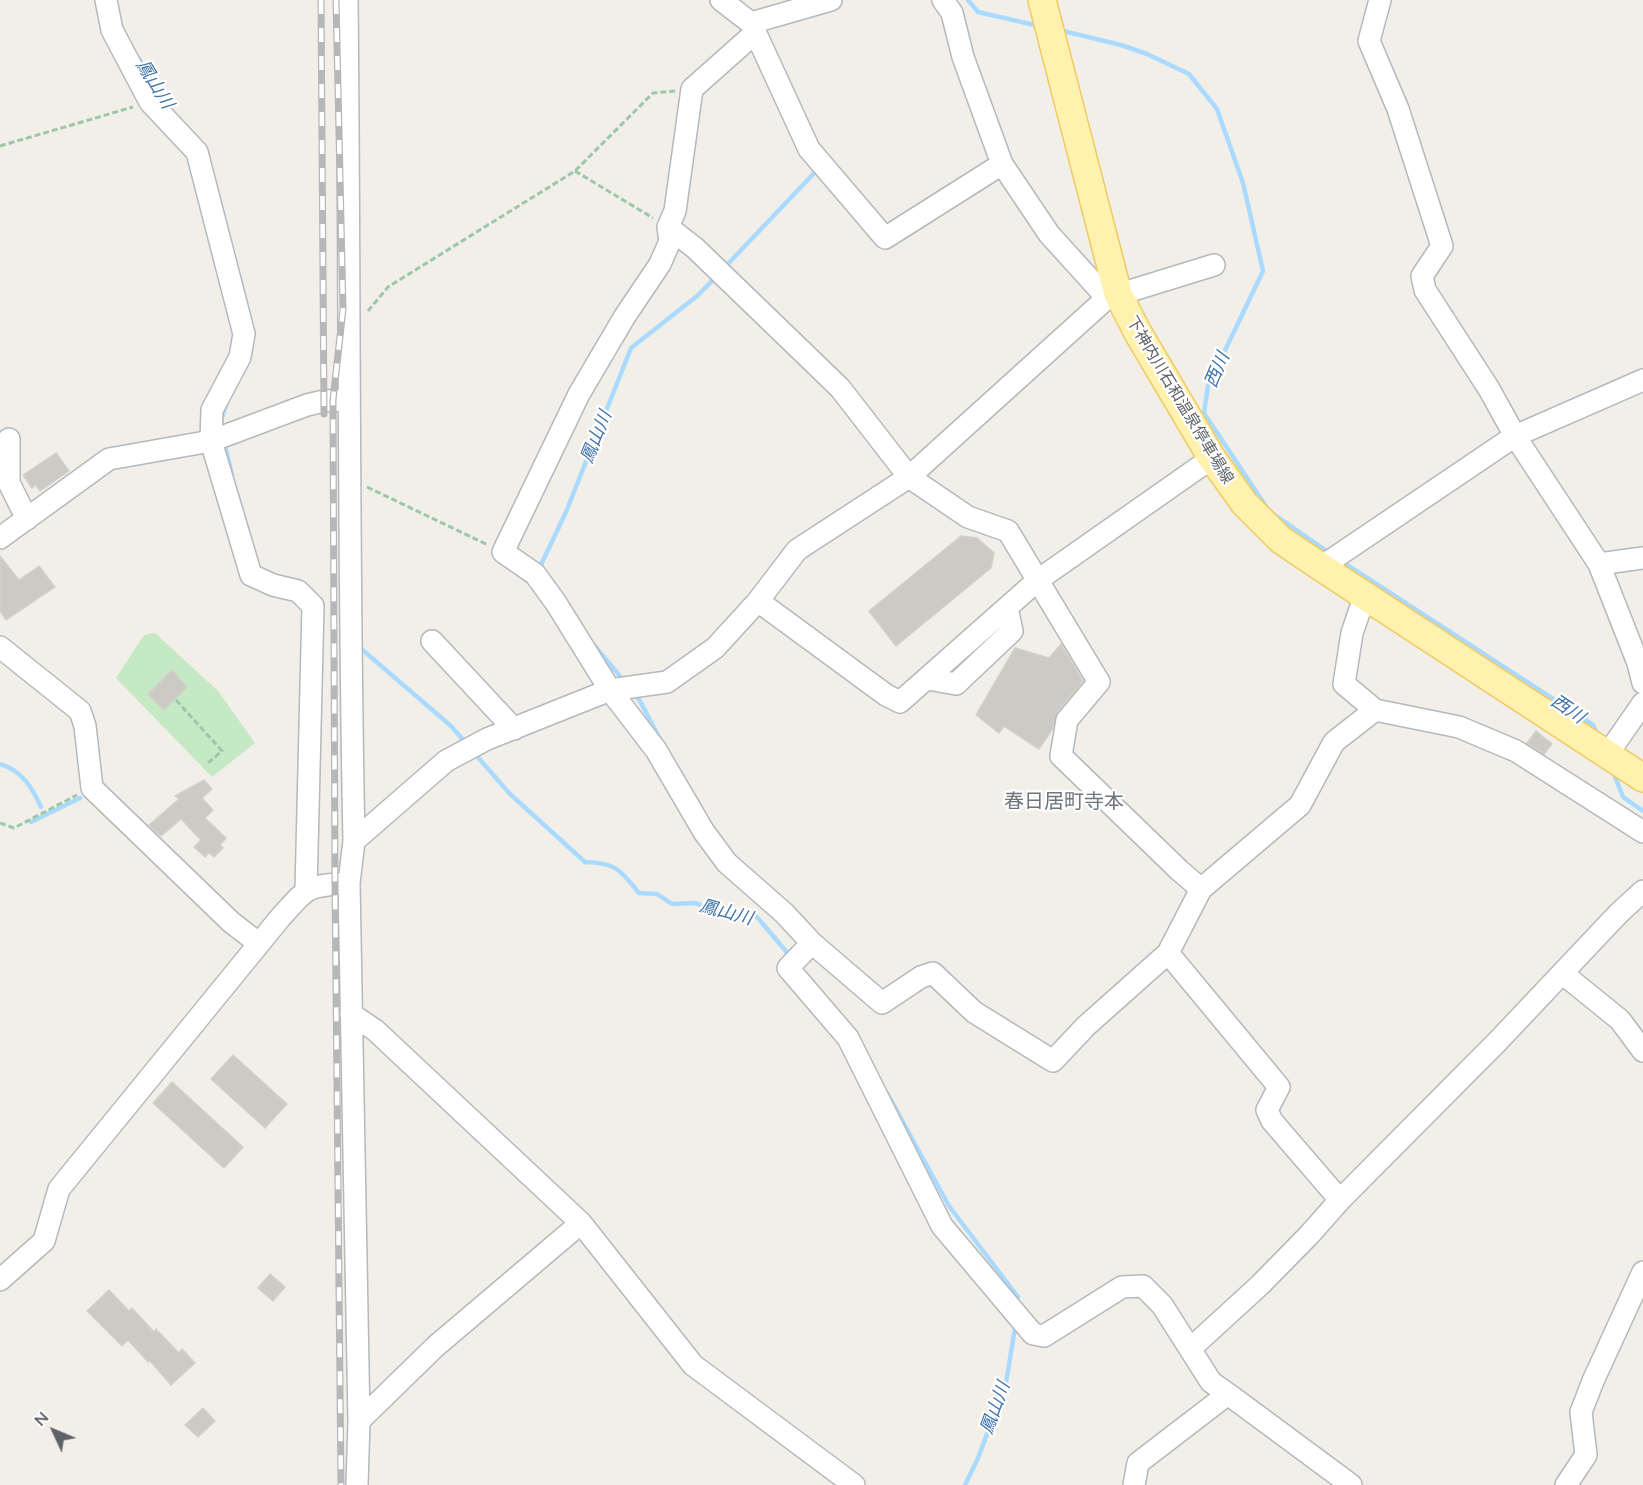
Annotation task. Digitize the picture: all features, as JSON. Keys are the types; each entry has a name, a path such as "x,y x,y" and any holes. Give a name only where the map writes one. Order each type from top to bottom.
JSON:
{"main road":[{"name":"下神内川石和温泉停車場線","path":"1047,19 1096,268 1138,333 1212,458 1251,510 1281,540 1324,566 1643,778"}],"street":[{"path":"106,0 112,30 150,102 197,152 244,334 240,357 212,410 211,441 251,575 273,585 298,591 313,606 310,888"},
{"path":"347,0 351,331 350,647 354,841 349,884 359,1421 358,1484"},
{"path":"721,0 759,18 809,149 885,238 1002,164"},
{"path":"831,0 759,18 692,89 675,211 668,227 670,241 660,264 625,316 579,394 503,552 535,574 556,603 610,690 656,750 704,832 727,863 784,913 809,946 882,1003 921,977 933,974 974,1012 1053,1061 1086,1026 1168,953 1202,889 1300,805 1334,742 1375,710"},
{"path":"943,0 952,13 963,57 1002,164 1049,234 1096,268"},
{"path":"1380,0 1369,41 1398,109 1442,246 1422,276 1425,290 1489,389 1515,436 1599,564 1638,663 1643,683"},
{"path":"668,227 695,248 840,388 909,477 968,517 1008,531 1099,682 1067,720 1061,756 1179,870 1202,889"},
{"path":"354,841 446,761 488,739 610,690 667,682 715,648 758,601 797,550 909,477 1112,296 1214,265"},
{"path":"1324,566 1515,436 1643,380"},
{"path":"0,538 109,459 211,441 307,405 324,401 349,400"},
{"path":"9,439 9,483 27,519"},
{"path":"758,601 886,695 900,702 1038,580 1212,458"},
{"path":"1599,564 1643,558"},
{"path":"1365,595 1353,633 1344,684 1375,710 1459,727 1516,751 1643,832"},
{"path":"432,641 514,729"},
{"path":"0,647 80,711 85,726 92,788 231,922 258,943"},
{"path":"1608,755 1643,703"},
{"path":"0,1280 44,1241 59,1189 258,943 310,888 349,884"},
{"path":"1190,1349 1260,1285 1340,1200 1428,1113 1619,913 1643,891"},
{"path":"809,946 789,968 848,1038 942,1226 1032,1334 1044,1336 1122,1287 1143,1286 1162,1305 1211,1382 1351,1485"},
{"path":"1168,953 1279,1087 1267,1110 1272,1121 1340,1200"},
{"path":"1562,973 1620,1020 1643,1051"},
{"path":"351,1014 375,1030 581,1223 693,1365 854,1485"},
{"path":"359,1421 436,1346 581,1223"},
{"path":"1566,1485 1586,1455 1581,1412 1643,1272"},
{"path":"1134,1485 1138,1463 1227,1394"}],"path":[{"path":"351,331 388,287 575,171 653,93 692,89"},
{"path":"0,146 150,102"},
{"path":"575,171 668,227"},
{"path":"350,479 503,552"},
{"path":"177,700 222,751 208,763"},
{"path":"0,822 14,828 92,788"}],"green space":[{"path":"155,633 218,691 255,743 212,777 116,678 144,635"}],"building":[{"path":"56,453 69,471 40,491 36,485 32,488 23,475"},
{"path":"961,536 977,538 994,553 991,568 896,646 869,611"},
{"path":"0,556 19,580 39,566 55,587 6,620 0,611"},
{"path":"1061,644 1083,681 1057,712 1052,730 1039,749 1004,726 999,733 976,715 1015,648 1049,658"},
{"path":"172,670 187,687 164,710 148,694"},
{"path":"1536,731 1552,744 1544,754 1527,743"},
{"path":"204,780 212,789 202,798 213,810 205,818 226,838 220,845 223,848 214,857 209,853 205,857 194,847 201,840 181,819 161,836 149,825 179,799 175,796"},
{"path":"233,1055 287,1104 265,1128 211,1079"},
{"path":"172,1082 243,1147 224,1168 153,1103"},
{"path":"270,1274 285,1287 273,1301 258,1288"},
{"path":"109,1290 129,1311 132,1308 154,1332 156,1329 179,1353 182,1349 195,1363 171,1385 128,1340 122,1346 87,1311"},
{"path":"203,1408 215,1421 198,1437 185,1425"}],"waterway":[{"name":"西川","path":"968,0 978,12 1039,26"},
{"name":"西川","path":"1059,30 1121,45 1147,54 1189,74 1217,109 1243,183 1263,271 1208,386 1204,413 1269,511 1331,554"},
{"name":"鳳山川","path":"139,59 165,104"},
{"name":"鳳山川","path":"725,267 818,169"},
{"name":"鳳山川","path":"539,569 566,512 631,348 697,296 717,276"},
{"name":"鳳山川","path":"220,423 227,402"},
{"name":"鳳山川","path":"224,442 232,475"},
{"name":"西川","path":"1341,561 1593,725 1596,732"},
{"name":"鳳山川","path":"593,644 624,681"},
{"name":"鳳山川","path":"358,646 451,726 466,743"},
{"name":"鳳山川","path":"633,692 660,739"},
{"name":"鳳山川","path":"475,754 510,794 585,862 611,866 622,873 639,893 657,894 672,904 695,903 722,913 757,917 790,956"},
{"path":"0,764 20,775 34,793 41,807"},
{"name":"西川","path":"1614,774 1623,797 1643,811"},
{"path":"31,822 80,798"},
{"name":"鳳山川","path":"887,1093 949,1206 1018,1297"},
{"name":"鳳山川","path":"965,1485 978,1458 1006,1383 1015,1328"}],"railway":[{"path":"321,0 324,414"},
{"path":"336,0 343,309 333,400 341,1485"}],"district":[{"name":"春日居町寺本","path":"1064,802"}]}
